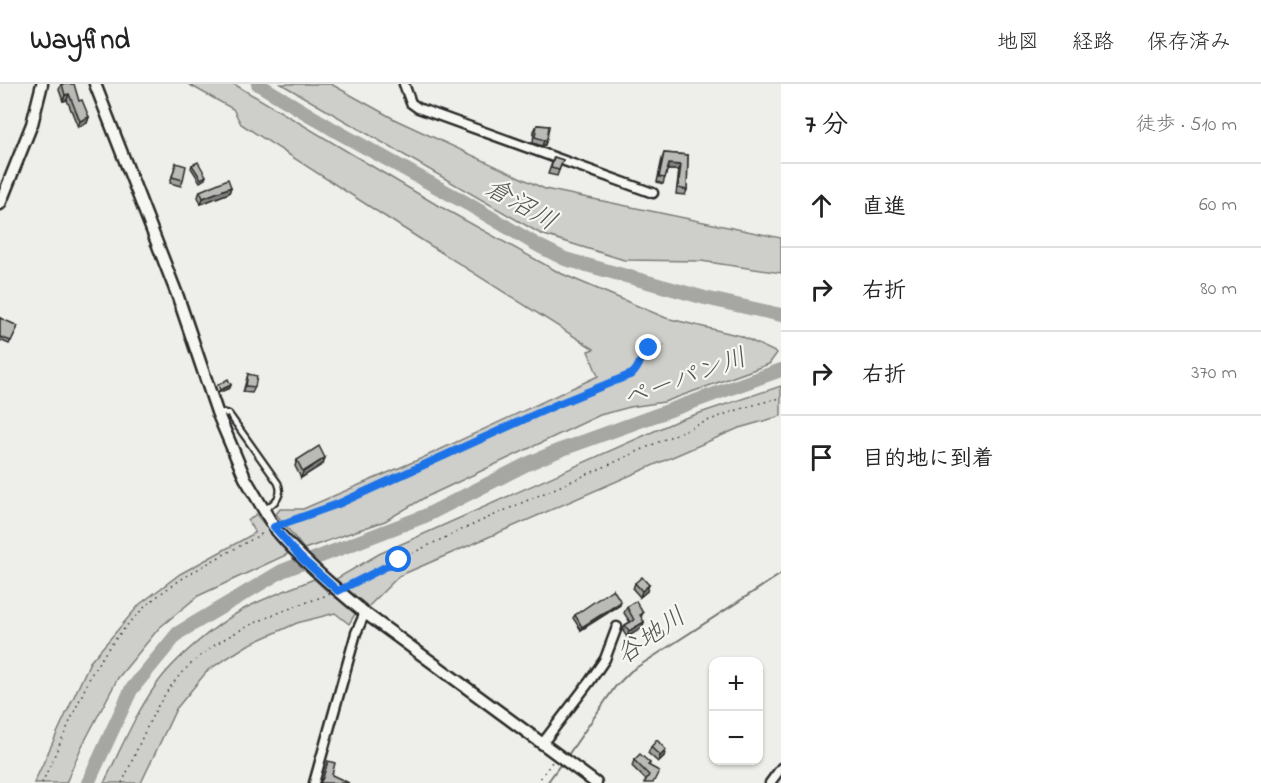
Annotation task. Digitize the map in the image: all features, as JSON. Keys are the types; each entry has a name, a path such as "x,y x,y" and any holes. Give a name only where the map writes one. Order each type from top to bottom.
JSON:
{"street":[{"path":"0,204 32,124 42,84"},
{"path":"95,84 174,287 217,412 245,478 275,529 300,557 365,613 596,783"},
{"path":"404,84 411,103 418,108 652,193"},
{"path":"314,783 356,633 365,613"},
{"path":"542,744 605,658 617,627"},
{"path":"770,783 781,768"}],"lane":[{"path":"217,412 229,414 281,489 279,497 264,510"}],"path":[{"path":"42,783 98,662 146,606 177,583 275,529 338,504 537,414 632,374 638,369 646,350 668,345"},
{"path":"122,783 164,696 176,680 208,650 229,635 697,425 756,404 781,398"},
{"path":"537,783 557,754"}],"shaded area":[{"path":"188,84 234,84 432,202 560,273 666,318 741,336 777,353 769,364 664,402 630,407 600,415 424,498 385,521 304,549 276,514 280,509 303,509 420,459 598,376 588,351 594,349 241,124 233,109"},
{"path":"281,84 331,84 396,120 545,189 781,238 781,273 701,261 624,260 541,234"},
{"path":"781,386 781,416 739,428 399,576 368,607 336,579 379,554 679,420"},
{"path":"256,514 288,554 198,596 159,628 118,678 81,748 66,783 34,783 90,662 140,604 180,574 255,533 248,521"},
{"path":"314,579 328,592 357,611 349,624 335,613 297,623 248,645 208,670 176,709 141,783 104,783 148,696 163,675 183,655 207,634 242,610"}],"building":[{"path":"62,84 74,84 79,101 82,100 89,117 80,121 69,94 65,95"},
{"path":"537,125 549,126 547,139 535,137"},
{"path":"664,153 688,155 687,190 678,188 681,165 669,164 665,178 659,177"},
{"path":"554,157 563,160 559,170 551,168"},
{"path":"198,162 206,176 201,179 192,165"},
{"path":"176,163 186,166 183,180 172,177"},
{"path":"228,179 231,187 203,198 200,191"},
{"path":"0,318 18,326 11,341 0,337"},
{"path":"248,374 257,376 255,387 246,386"},
{"path":"228,379 231,385 220,390 218,385"},
{"path":"319,446 325,458 303,472 297,460"},
{"path":"642,577 649,585 642,591 635,583"},
{"path":"613,589 621,602 582,627 575,615"},
{"path":"636,601 643,613 640,615 644,622 629,631 625,625 634,620 627,607"},
{"path":"657,740 666,750 660,756 651,747"},
{"path":"640,754 650,763 648,765 659,771 653,783 644,783 649,775 634,760"},
{"path":"328,761 335,763 332,775 349,783 320,783"}],"waterway":[{"name":"倉沼川","path":"258,84 336,131 565,259 705,298 781,315"},
{"name":"ペーパン川","path":"88,783 131,690 178,633 282,571 425,516 527,464 560,450 781,370"},
{"name":"谷地川","path":"568,755 615,687 631,671 781,574"},
{"name":"谷地川","path":"547,783 560,765"}],"route":[{"path":"399,560 338,591 300,557 274,527 338,504 558,404 632,374 638,369 642,355 649,348"}]}
